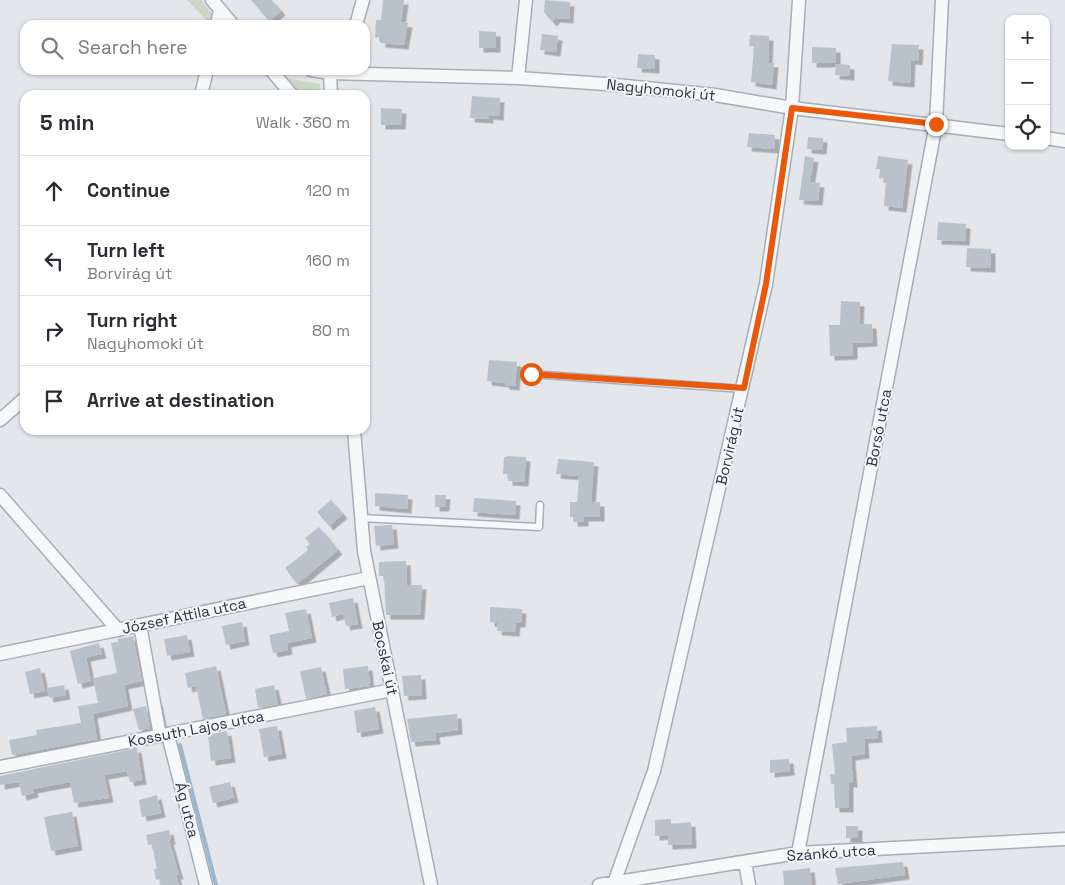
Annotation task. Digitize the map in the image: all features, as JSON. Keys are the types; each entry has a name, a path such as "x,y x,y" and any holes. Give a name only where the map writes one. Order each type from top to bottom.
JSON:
{"street":[{"path":"357,20 363,0"},
{"path":"518,78 526,0"},
{"name":"Borvirág út","path":"614,883 654,771 744,388 766,284 792,108 799,0"},
{"name":"Borsó utca","path":"798,853 936,124 942,0"},
{"path":"216,5 217,20"},
{"path":"216,5 229,20"},
{"name":"Nagyhomoki út","path":"370,73 518,78 606,84 715,95 792,108 1005,133"},
{"path":"202,90 206,75"},
{"path":"275,75 288,90"},
{"path":"331,75 331,90"},
{"path":"1050,139 1065,141"},
{"path":"0,420 20,402"},
{"name":"Bocskai út","path":"354,435 361,518 369,578 430,885"},
{"path":"0,495 118,630"},
{"name":"József Attila utca","path":"0,654 369,578"},
{"name":"Ág utca","path":"140,625 164,736 206,885"},
{"name":"Kossuth Lajos utca","path":"0,767 392,690"},
{"name":"Szánkó utca","path":"599,885 798,853 1065,839"},
{"path":"745,862 749,885"}],"lane":[{"path":"531,374 744,388"},
{"path":"361,518 539,527 540,505"}],"green space":[{"path":"187,0 201,0 215,17 214,20 206,20"},
{"path":"281,77 320,84 319,90 293,90"}],"building":[{"path":"251,0 272,0 281,11 268,20"},
{"path":"383,0 404,0 401,22 408,23 404,45 381,43 381,38 375,37 376,20 381,20"},
{"path":"545,0 570,2 569,19 556,18 552,22 544,12"},
{"path":"479,31 496,32 496,48 479,48"},
{"path":"542,34 558,36 556,52 540,50"},
{"path":"750,35 769,36 768,63 774,63 772,85 751,82 754,46 749,46"},
{"path":"892,44 919,45 918,61 911,60 910,83 888,81"},
{"path":"812,47 836,48 836,63 812,63"},
{"path":"638,54 655,55 655,69 637,68"},
{"path":"836,64 850,65 850,76 835,75"},
{"path":"472,96 500,98 499,116 489,115 489,119 470,118"},
{"path":"381,108 402,109 401,125 381,125"},
{"path":"749,133 775,135 774,149 747,147"},
{"path":"808,137 823,138 822,150 807,149"},
{"path":"805,156 814,158 810,182 820,183 818,201 799,200"},
{"path":"878,156 908,160 902,208 884,206 886,179 879,178 880,169 876,169"},
{"path":"938,222 966,224 965,241 937,240"},
{"path":"967,248 991,249 991,268 966,267"},
{"path":"841,301 860,302 859,324 872,324 873,342 853,343 853,355 830,356 829,325 840,325"},
{"path":"489,360 517,362 515,386 487,381"},
{"path":"504,457 526,457 524,482 508,481 508,474 503,474"},
{"path":"558,459 594,462 591,502 600,502 600,517 584,517 584,522 573,522 573,517 570,517 570,502 577,502 579,476 556,474"},
{"path":"375,493 408,495 407,509 375,506"},
{"path":"435,495 446,495 445,507 435,507"},
{"path":"474,498 516,501 515,515 473,512"},
{"path":"331,500 343,514 329,526 317,512"},
{"path":"392,525 394,544 376,546 374,526"},
{"path":"319,527 338,550 297,584 285,568 308,550 306,547 310,544 305,538"},
{"path":"406,561 407,585 422,585 420,615 386,615 384,576 379,576 379,562"},
{"path":"353,598 358,624 346,626 343,614 332,617 329,603"},
{"path":"490,607 522,609 521,623 516,623 515,632 497,631 498,623 490,622"},
{"path":"306,609 312,638 287,643 288,650 273,653 269,635 289,631 285,613"},
{"path":"242,622 245,641 226,645 222,626"},
{"path":"187,635 190,652 167,656 164,639"},
{"path":"133,636 142,681 124,685 128,706 93,714 97,739 12,755 9,740 37,735 36,730 81,723 78,706 98,703 93,678 117,673 111,643 118,642 118,639"},
{"path":"99,643 102,654 86,657 91,681 78,684 70,651"},
{"path":"216,666 226,714 203,719 196,686 188,688 185,673"},
{"path":"368,666 370,686 345,689 343,669"},
{"path":"321,667 327,694 306,699 300,671"},
{"path":"40,668 45,691 30,694 25,672"},
{"path":"421,675 422,695 404,696 402,676"},
{"path":"64,685 66,695 49,698 47,688"},
{"path":"274,685 278,704 258,708 255,689"},
{"path":"146,706 150,728 139,730 133,709"},
{"path":"375,707 379,729 357,733 354,711"},
{"path":"457,714 458,730 435,733 436,740 411,742 407,719"},
{"path":"277,726 282,754 264,757 259,729"},
{"path":"877,726 878,738 864,739 865,754 851,756 853,783 849,783 849,808 835,808 834,784 831,784 830,774 835,774 832,744 847,742 846,728"},
{"path":"227,731 231,758 211,761 208,735"},
{"path":"137,748 142,780 130,782 127,771 104,775 109,798 74,803 70,782 33,789 34,793 22,796 19,782 0,785 0,776"},
{"path":"789,759 790,771 770,773 770,760"},
{"path":"230,782 234,798 213,803 209,787"},
{"path":"157,795 161,813 142,817 139,800"},
{"path":"72,812 78,846 51,851 44,817"},
{"path":"671,819 671,824 691,822 692,844 668,845 668,835 655,836 655,820"},
{"path":"846,826 858,826 858,838 846,838"},
{"path":"169,830 171,840 169,840 179,875 176,875 179,885 161,885 159,879 156,880 154,869 157,869 152,844 148,845 146,835"},
{"path":"903,862 905,875 838,884 835,868"},
{"path":"810,868 812,885 784,885 783,871"}],"waterway":[{"path":"161,707 165,727"},
{"path":"180,745 216,885"}],"route":[{"path":"531,374 744,388 766,284 792,108 936,124"}]}
